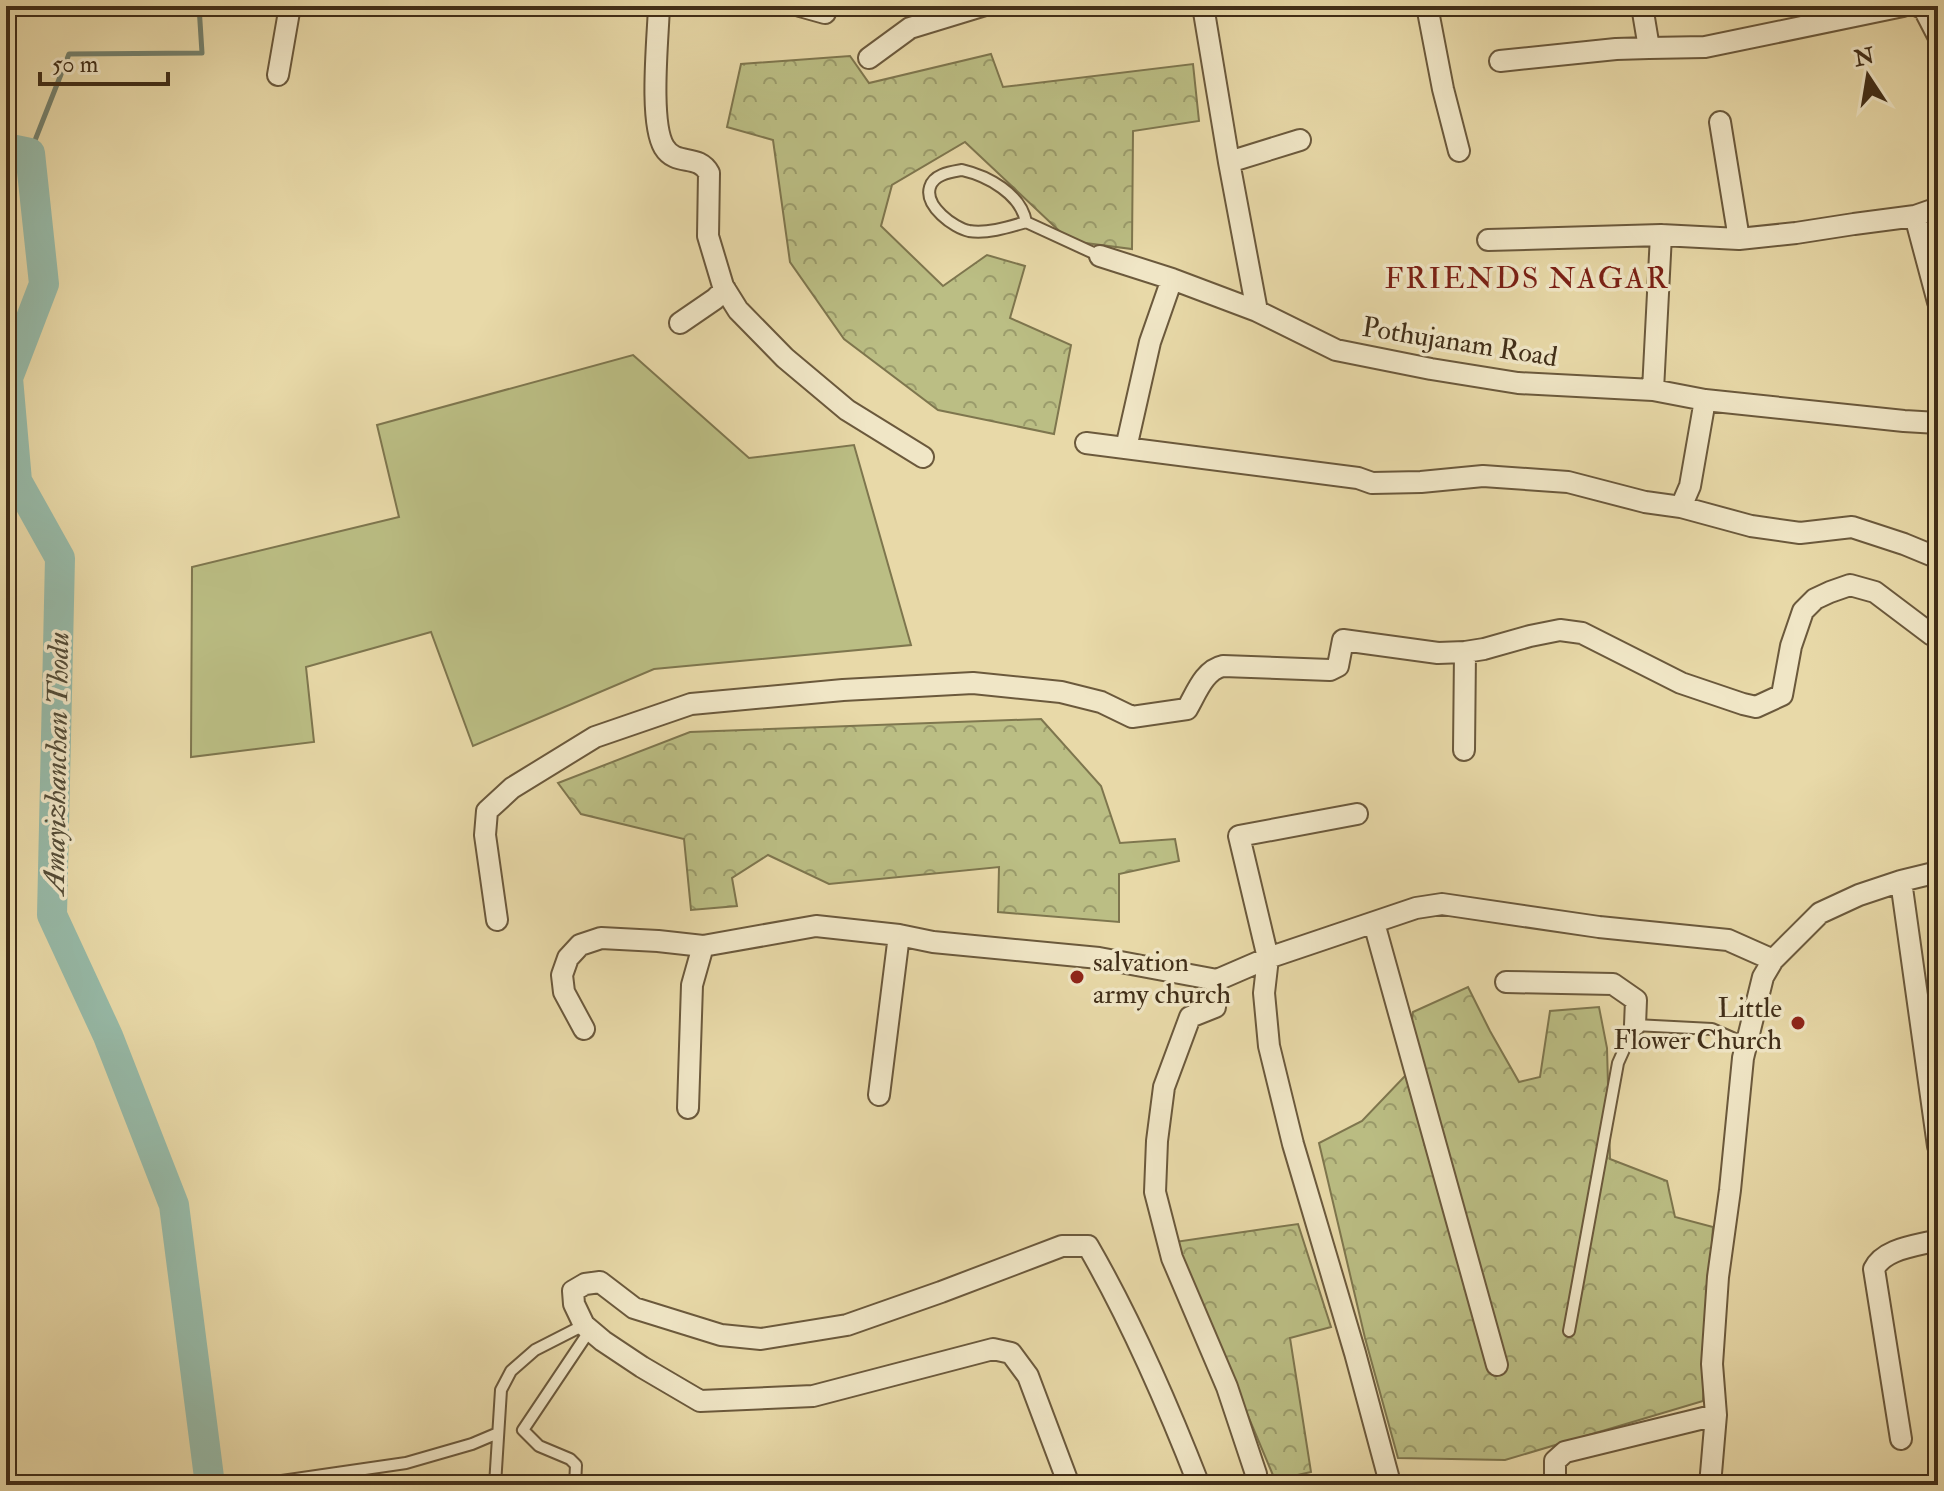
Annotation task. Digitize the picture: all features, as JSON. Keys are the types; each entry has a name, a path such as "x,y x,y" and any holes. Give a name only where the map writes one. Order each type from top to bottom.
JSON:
{"street":[{"path":"278,75 290,6"},
{"path":"659,6 655,88 658,128 664,148 676,159 705,165 709,173 708,236 725,289 755,329 847,410 923,457"},
{"path":"800,6 825,13"},
{"path":"869,58 910,28 982,6"},
{"path":"1203,6 1257,311"},
{"path":"1427,6 1459,151"},
{"path":"1642,6 1649,48"},
{"path":"1500,61 1616,49 1705,47 1903,6"},
{"path":"1918,6 1924,9 1938,36"},
{"path":"1720,122 1739,239"},
{"path":"1229,162 1300,140"},
{"path":"1488,240 1661,235 1739,239 1915,216 1938,208"},
{"path":"1915,216 1938,302"},
{"path":"1653,390 1661,235"},
{"name":"Pothujanam Road","path":"1100,256 1257,311 1336,350 1403,364 1518,383 1653,390 1705,400 1938,423"},
{"path":"1126,448 1150,342 1172,279"},
{"path":"680,323 725,289"},
{"path":"1681,507 1690,486 1705,400"},
{"path":"1086,443 1358,478 1372,483 1483,476 1568,482 1751,526 1800,533 1852,527 1938,558"},
{"path":"497,920 485,835 487,811 512,788 595,737 691,704 843,690 973,683 1061,692 1101,702 1132,717 1187,709 1214,668 1330,670 1338,666 1343,640 1438,653 1465,652 1560,630 1582,633 1681,683 1756,707 1782,695 1791,646 1803,611 1815,599 1830,592 1850,585 1875,592 1915,624 1932,635 1938,634"},
{"path":"1464,750 1465,652"},
{"path":"1357,814 1239,836 1268,958 1264,993 1269,1046 1293,1144 1390,1483"},
{"path":"1710,1485 1716,1415 1712,1364 1718,1277 1743,1058 1763,977 1773,960 1820,913 1859,895 1938,872"},
{"path":"1901,881 1938,1146"},
{"path":"584,1029 564,992 562,975 568,958 580,945 601,938 703,946 816,926 933,942 1099,958 1217,980 1268,958 1416,908 1442,904 1599,927 1728,940 1773,960"},
{"path":"1374,923 1497,1365"},
{"path":"879,1095 899,935"},
{"path":"688,1108 692,985 703,946"},
{"path":"1217,980 1215,1007 1190,1017 1164,1087 1155,1192 1172,1258 1227,1387 1257,1485"},
{"path":"1506,982 1613,984 1636,1000 1635,1025"},
{"path":"1901,1439 1874,1269 1878,1260 1888,1254 1938,1240"},
{"path":"1069,1485 1028,1376 1011,1353 993,1349 813,1396 700,1401 603,1341 587,1327 574,1304 573,1291 585,1284 600,1282 634,1308 721,1335 761,1339 847,1325 1062,1246 1088,1246 1170,1410 1199,1485"},
{"path":"1555,1485 1555,1461 1565,1452 1716,1415"}],"lane":[{"path":"1026,222 1024,212 1011,196 980,175 962,170 947,173 936,178 930,187 930,196 936,208 955,226 979,231 1026,222 1100,256"},
{"path":"1569,1331 1618,1063 1635,1025 1712,1029 1746,1044"},
{"path":"495,1485 501,1390 511,1371 535,1350 587,1327"},
{"path":"575,1485 576,1465 570,1459 539,1446 523,1430 587,1327"},
{"path":"268,1483 406,1463 498,1433"}],"green space":[{"path":"991,54 1003,87 1193,64 1199,121 1133,131 1132,249 1070,241 965,142 892,185 881,226 943,286 987,255 1025,266 1010,318 1071,345 1054,434 938,410 844,339 790,262 773,140 727,127 741,64 850,56 869,83"},
{"path":"633,355 749,458 854,445 911,645 654,669 473,746 431,632 306,667 314,742 191,757 192,567 399,517 377,425"},
{"path":"1041,719 1101,786 1120,843 1175,839 1179,861 1119,874 1119,922 998,912 999,867 829,884 768,855 732,878 737,906 691,910 684,839 581,814 558,783 690,732"},
{"path":"1468,987 1519,1082 1540,1077 1550,1011 1599,1007 1607,1048 1610,1159 1667,1181 1675,1217 1713,1227 1703,1401 1505,1460 1398,1458 1365,1338 1319,1143 1362,1121 1405,1076 1413,1012"},
{"path":"1298,1224 1331,1327 1290,1338 1311,1472 1275,1480 1175,1242"}],"waterway":[{"path":"30,153 69,54 202,53 199,6"},
{"name":"Amayizhanchan Thodu","path":"6,148 30,153 44,284 8,378 17,481 60,558 52,915 108,1036 174,1205 210,1485"}],"place":[{"name":"salvation army church","path":"1077,977"},
{"name":"Little Flower Church","path":"1798,1023"}],"district":[{"name":"FRIENDS NAGAR","path":"1527,278"}]}
